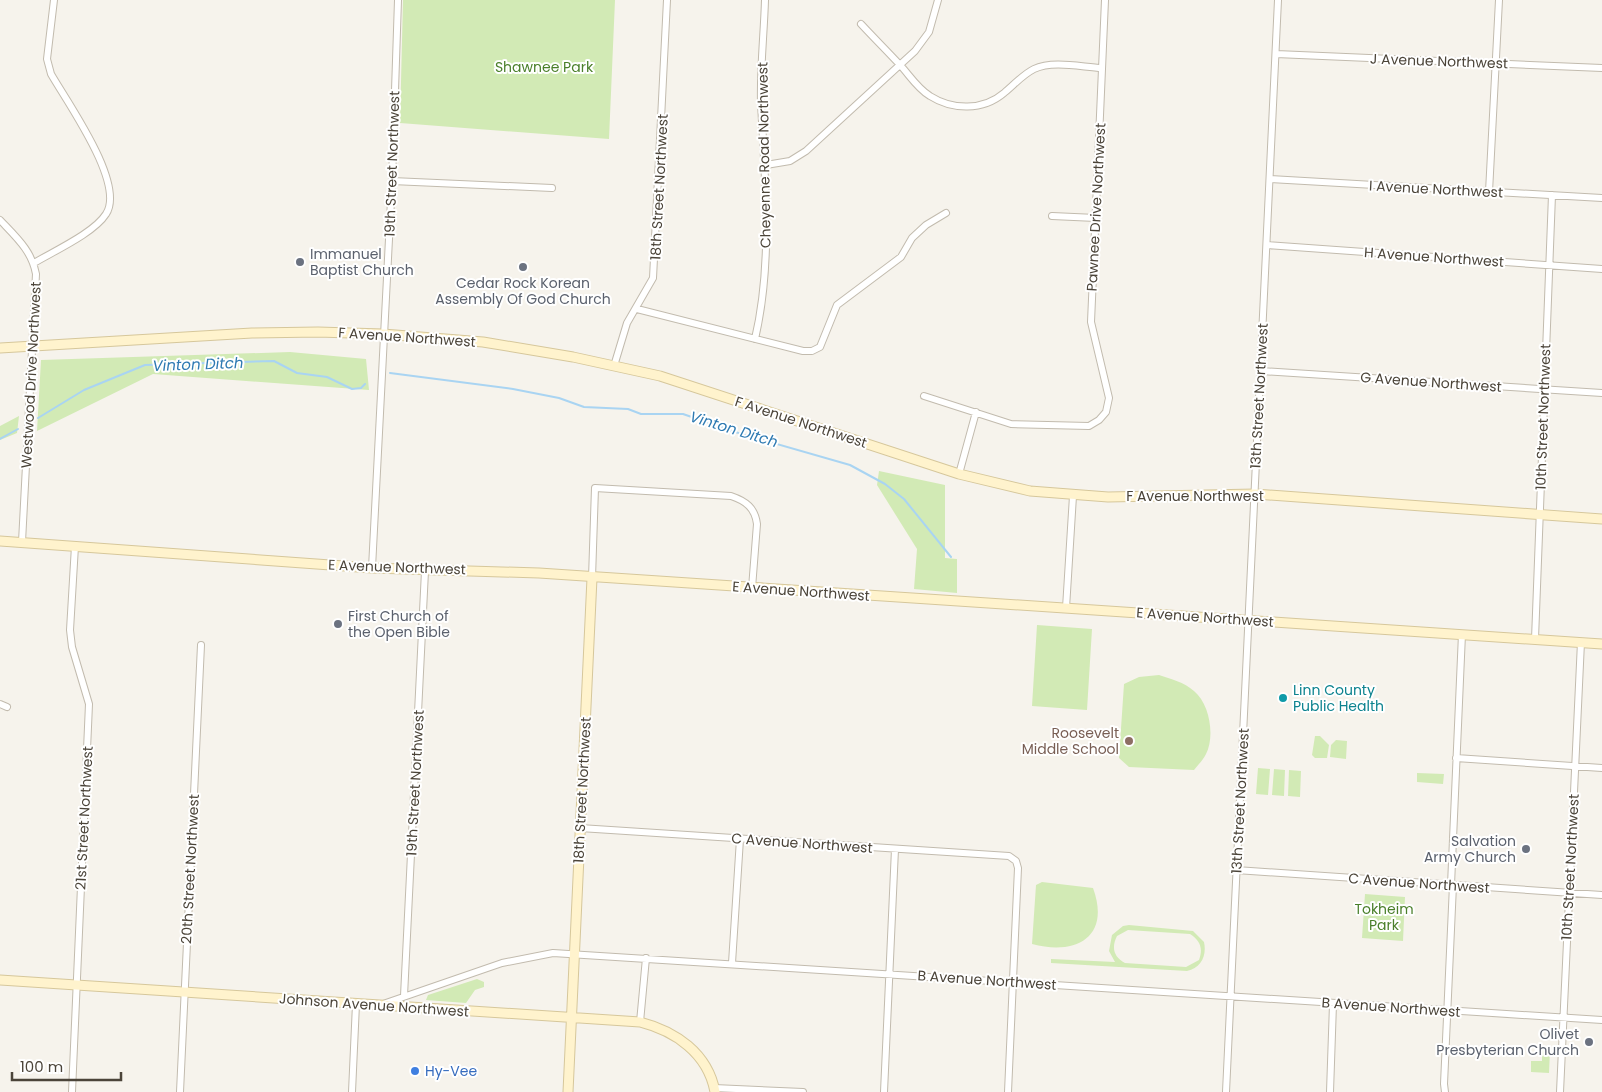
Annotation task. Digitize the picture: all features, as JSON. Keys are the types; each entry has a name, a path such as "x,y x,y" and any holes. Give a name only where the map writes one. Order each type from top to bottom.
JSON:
{"street":[{"path":"34,263 92,228 107,214 112,196 110,182 100,160 51,74 47,59 54,0"},
{"name":"19th Street Northwest","path":"372,568 392,181 398,0"},
{"name":"18th Street Northwest","path":"614,366 624,331 653,278 668,0"},
{"name":"Cheyenne Road Northwest","path":"755,339 763,306 767,197 761,101 765,0"},
{"path":"766,165 790,160 806,151 900,65 929,32 938,0"},
{"name":"Pawnee Drive Northwest","path":"976,412 1011,424 1090,426 1106,412 1109,398 1108,390 1091,322 1105,0"},
{"name":"13th Street Northwest","path":"1226,1092 1278,0"},
{"path":"1489,192 1499,0"},
{"path":"861,24 928,95 944,104 967,107 987,103 1004,94 1019,79 1034,69 1050,65 1102,68"},
{"name":"J Avenue Northwest","path":"1276,54 1602,68"},
{"name":"I Avenue Northwest","path":"1270,179 1602,198"},
{"path":"392,181 552,188"},
{"name":"10th Street Northwest","path":"1535,639 1552,195"},
{"path":"637,309 803,351 812,351 820,346 837,305 901,257 912,238 946,213"},
{"path":"1052,216 1096,218"},
{"name":"Westwood Drive Northwest","path":"0,220 27,249 34,263 36,274 34,347 22,542"},
{"name":"H Avenue Northwest","path":"1266,245 1602,269"},
{"name":"F Avenue Northwest","path":"0,348 252,333 383,334 518,347 668,378 959,474 1030,491 1072,496 1255,494 1602,518"},
{"name":"G Avenue Northwest","path":"1260,371 1602,393"},
{"path":"924,396 976,412 959,474"},
{"name":"18th Street Northwest","path":"568,1092 595,488 731,496 744,500 756,516 757,524 752,588"},
{"path":"1066,608 1072,496"},
{"name":"E Avenue Northwest","path":"0,541 372,568 425,571 483,570 1602,644"},
{"name":"21st Street Northwest","path":"72,1092 89,704 72,647 70,630 75,546"},
{"name":"19th Street Northwest","path":"404,996 425,571"},
{"path":"1445,1092 1462,634"},
{"name":"10th Street Northwest","path":"1560,1092 1581,642"},
{"name":"20th Street Northwest","path":"180,1092 201,645"},
{"path":"0,704 7,706"},
{"path":"1456,758 1602,768"},
{"name":"C Avenue Northwest","path":"580,828 1009,856 1016,861 1018,868 1012,982"},
{"path":"732,963 740,839"},
{"path":"884,1092 895,849"},
{"name":"C Avenue Northwest","path":"1236,870 1602,895"},
{"name":"B Avenue Northwest","path":"379,1005 502,962 553,953 575,953 1333,1004 1602,1020"},
{"path":"640,1022 646,958"},
{"name":"Johnson Avenue Northwest","path":"0,980 184,994 640,1022 660,1028 686,1043 707,1069 714,1090"},
{"path":"1008,1092 1012,982"},
{"path":"352,1092 356,1004"},
{"path":"1330,1092 1333,1004"},
{"path":"714,1090 803,1092"}],"green space":[{"name":"Shawnee Park","path":"403,0 615,0 609,139 400,123"},
{"path":"290,352 366,359 369,390 153,374 37,431 41,360"},
{"path":"19,416 17,433 0,440 0,426"},
{"path":"879,471 945,485 945,558 957,559 957,593 914,589 917,549 877,485"},
{"path":"1037,625 1092,629 1087,710 1032,706"},
{"path":"1159,675 1186,685 1194,691 1204,704 1207,712 1210,730 1209,747 1205,756 1194,770 1129,767 1119,758 1124,684 1139,677"},
{"path":"1315,736 1320,736 1329,745 1327,758 1315,758 1312,755"},
{"path":"1336,740 1347,741 1346,759 1330,757 1331,745"},
{"path":"1258,768 1270,769 1268,795 1256,794"},
{"path":"1274,769 1285,770 1284,796 1272,795"},
{"path":"1289,770 1301,771 1300,797 1288,796"},
{"path":"1417,773 1444,774 1443,784 1417,782"},
{"path":"1042,882 1093,888 1097,905 1097,919 1093,930 1086,939 1063,947 1032,944 1036,885"},
{"name":"Tokheim Park","path":"1365,894 1405,897 1403,941 1362,938"},
{"path":"1123,926 1193,931 1204,942 1204,957 1196,967 1187,971 1051,963 1051,959 1115,962 1109,951 1112,935","holes":["1128,930 1190,934 1199,942 1201,952 1199,960 1186,967 1125,963 1118,958 1114,948 1117,936"]},
{"path":"477,979 484,982 484,987 475,990 466,1003 426,1000 428,995"},
{"path":"1542,1049 1550,1050 1549,1073 1531,1072 1531,1061 1542,1061"}],"waterway":[{"name":"Vinton Ditch","path":"38,418 84,390 145,365 274,361 297,373 327,377 352,389 361,388 365,384"},
{"name":"Vinton Ditch","path":"390,373 513,389 559,398 584,407 628,409 641,414 683,414 735,432 850,465 885,484 904,499 951,557"},
{"name":"Vinton Ditch","path":"0,439 18,429"}],"place":[{"name":"Immanuel Baptist Church","path":"300,262"},
{"name":"Cedar Rock Korean Assembly Of God Church","path":"523,267"},
{"name":"First Church of the Open Bible","path":"338,624"},
{"name":"Linn County Public Health","path":"1283,698"},
{"name":"Roosevelt Middle School","path":"1129,741"},
{"name":"Salvation Army Church","path":"1526,849"},
{"name":"Olivet Presbyterian Church","path":"1589,1042"},
{"name":"Hy-Vee","path":"415,1071"}]}
